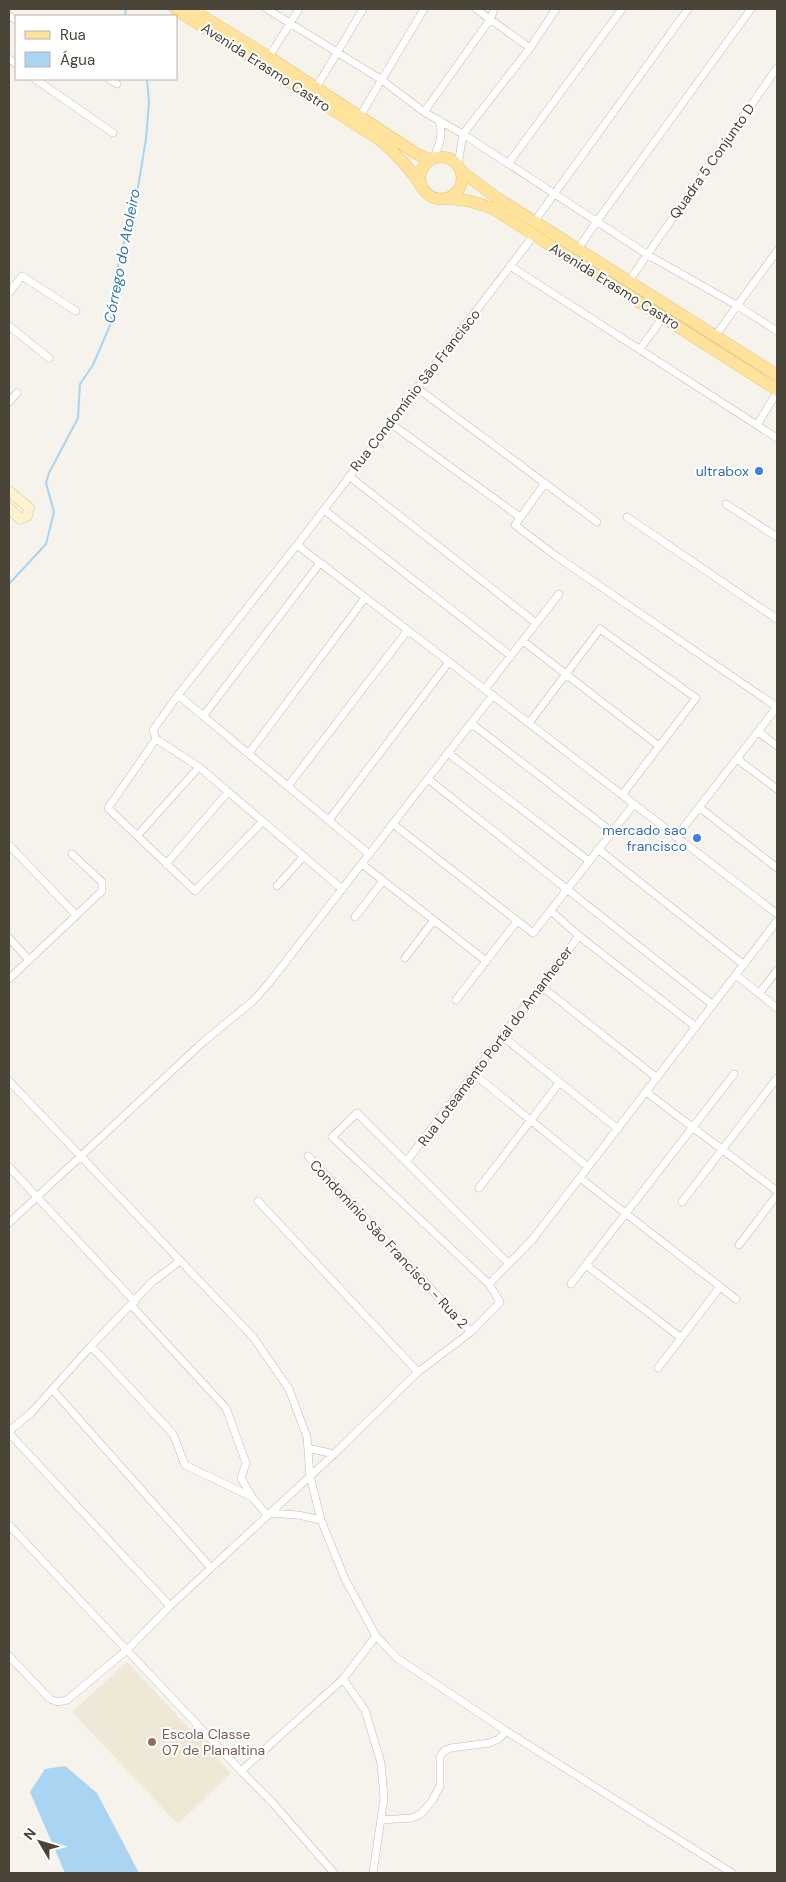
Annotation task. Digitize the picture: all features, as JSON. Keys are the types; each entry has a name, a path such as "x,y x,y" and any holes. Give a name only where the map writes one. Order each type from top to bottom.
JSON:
{"main road":[{"name":"Avenida Erasmo Castro","path":"174,9 380,140 397,153 412,170 422,187"},
{"name":"Avenida Erasmo Castro","path":"191,9 269,57 417,154 432,159"},
{"path":"447,158 459,168 462,178 458,190 446,198 432,197 422,187 420,180 421,172 432,159 447,158"},
{"name":"Avenida Erasmo Castro","path":"459,168 497,198 777,375"},
{"name":"Avenida Erasmo Castro","path":"446,198 470,201 492,208 664,316 777,391"}],"street":[{"path":"267,9 382,80 424,112 463,134 648,255 738,306 777,331"},
{"path":"269,57 299,9"},
{"path":"316,88 363,9"},
{"path":"360,116 424,9"},
{"path":"476,9 530,48"},
{"path":"424,112 491,18 494,9"},
{"path":"459,168 463,134 530,48 556,9"},
{"path":"508,164 622,9"},
{"path":"534,222 688,9"},
{"path":"578,250 751,9"},
{"name":"Quadra 5 Conjunto D","path":"629,281 777,68"},
{"path":"37,80 113,133"},
{"path":"111,80 117,84"},
{"path":"432,159 441,138 439,120"},
{"name":"Rua Condomínio São Francisco","path":"137,836 108,808 156,739 154,735 156,725 324,510 534,235"},
{"path":"715,336 777,251"},
{"path":"510,266 777,438"},
{"path":"9,293 22,276 76,311"},
{"path":"640,349 664,316"},
{"path":"9,326 49,358"},
{"path":"417,388 597,522"},
{"path":"757,425 777,391"},
{"path":"9,402 17,392"},
{"path":"390,423 520,517"},
{"path":"349,476 536,623"},
{"path":"545,483 515,525 577,570 777,707 676,837"},
{"path":"9,491 29,508 27,516 20,519 9,508"},
{"path":"726,504 777,536"},
{"path":"324,510 511,656"},
{"path":"627,517 777,619"},
{"path":"297,545 777,914"},
{"path":"204,715 320,563"},
{"path":"485,690 558,594"},
{"path":"248,753 365,598"},
{"path":"529,723 600,629 696,698 622,795"},
{"path":"288,786 408,630"},
{"path":"523,641 659,746"},
{"path":"329,820 449,662"},
{"path":"178,695 369,854"},
{"path":"9,1223 203,1042 253,1001 362,864 492,695"},
{"path":"471,723 612,832"},
{"path":"758,732 777,746"},
{"path":"156,739 199,767 342,889"},
{"path":"448,752 589,861"},
{"path":"737,759 777,789"},
{"path":"199,767 137,836 195,891 262,821"},
{"path":"428,779 568,888 713,1005"},
{"path":"166,864 228,792"},
{"path":"393,824 533,934 634,804"},
{"path":"699,807 777,868"},
{"path":"9,846 76,915"},
{"path":"598,849 744,965"},
{"path":"9,979 102,891 102,882 98,876 72,854"},
{"path":"277,886 304,856"},
{"path":"362,864 486,961"},
{"path":"355,917 383,881"},
{"name":"Rua Loteamento Portal do Amanhecer","path":"406,1162 579,936 550,911"},
{"path":"406,958 434,920"},
{"path":"456,1000 517,921"},
{"path":"489,1284 532,1240 777,922"},
{"path":"579,936 696,1027"},
{"path":"9,938 29,960"},
{"path":"759,994 777,970"},
{"path":"736,975 777,1008"},
{"path":"540,986 657,1078"},
{"path":"502,1036 618,1129"},
{"path":"474,1074 588,1167"},
{"path":"571,1284 734,1074"},
{"path":"682,1202 777,1078"},
{"path":"9,1081 253,1337 289,1389 308,1437 310,1476 321,1520 345,1579 376,1636 397,1658 506,1731 732,1873"},
{"path":"478,1188 560,1082"},
{"path":"646,1092 777,1191"},
{"path":"9,1656 50,1699 58,1702 67,1700 127,1650 170,1606 334,1454 418,1372 471,1332 500,1302 489,1284 332,1137 357,1113 509,1264"},
{"name":"Condomínio São Francisco - Rua 2","path":"308,1156 471,1332"},
{"path":"9,1167 226,1408 246,1463 241,1478 252,1497 268,1514 298,1515 321,1520"},
{"path":"580,1178 736,1299"},
{"path":"739,1245 777,1196"},
{"path":"258,1201 418,1372"},
{"path":"170,1606 9,1432 31,1413 152,1282 180,1261"},
{"path":"586,1265 680,1337"},
{"path":"658,1368 720,1287"},
{"path":"91,1346 173,1434 185,1465 252,1497"},
{"path":"52,1389 211,1568"},
{"path":"308,1448 334,1454"},
{"path":"9,1525 240,1771 272,1802 334,1873"},
{"path":"240,1771 344,1680 376,1636"},
{"path":"344,1680 365,1710 382,1763 384,1798 373,1873"},
{"path":"380,1820 412,1818 421,1814 432,1801 440,1786 440,1757 444,1751 451,1748 490,1743 506,1731"}],"shaded area":[{"name":"Escola Classe 07 de Planaltina","path":"127,1662 231,1773 178,1824 72,1712"}],"water":[{"path":"65,1766 97,1793 139,1873 65,1873 30,1792 45,1769"}],"waterway":[{"name":"Córrego do Atoleiro","path":"125,15 126,9"},
{"name":"Córrego do Atoleiro","path":"9,584 46,544 54,512 46,483 49,473 78,418 80,384 93,365 111,323 112,290 138,187 146,139 149,102 147,80"}],"place":[{"name":"ultrabox","path":"759,471"},
{"name":"mercado sao francisco","path":"697,838"},
{"name":"Escola Classe 07 de Planaltina","path":"152,1742"}]}
